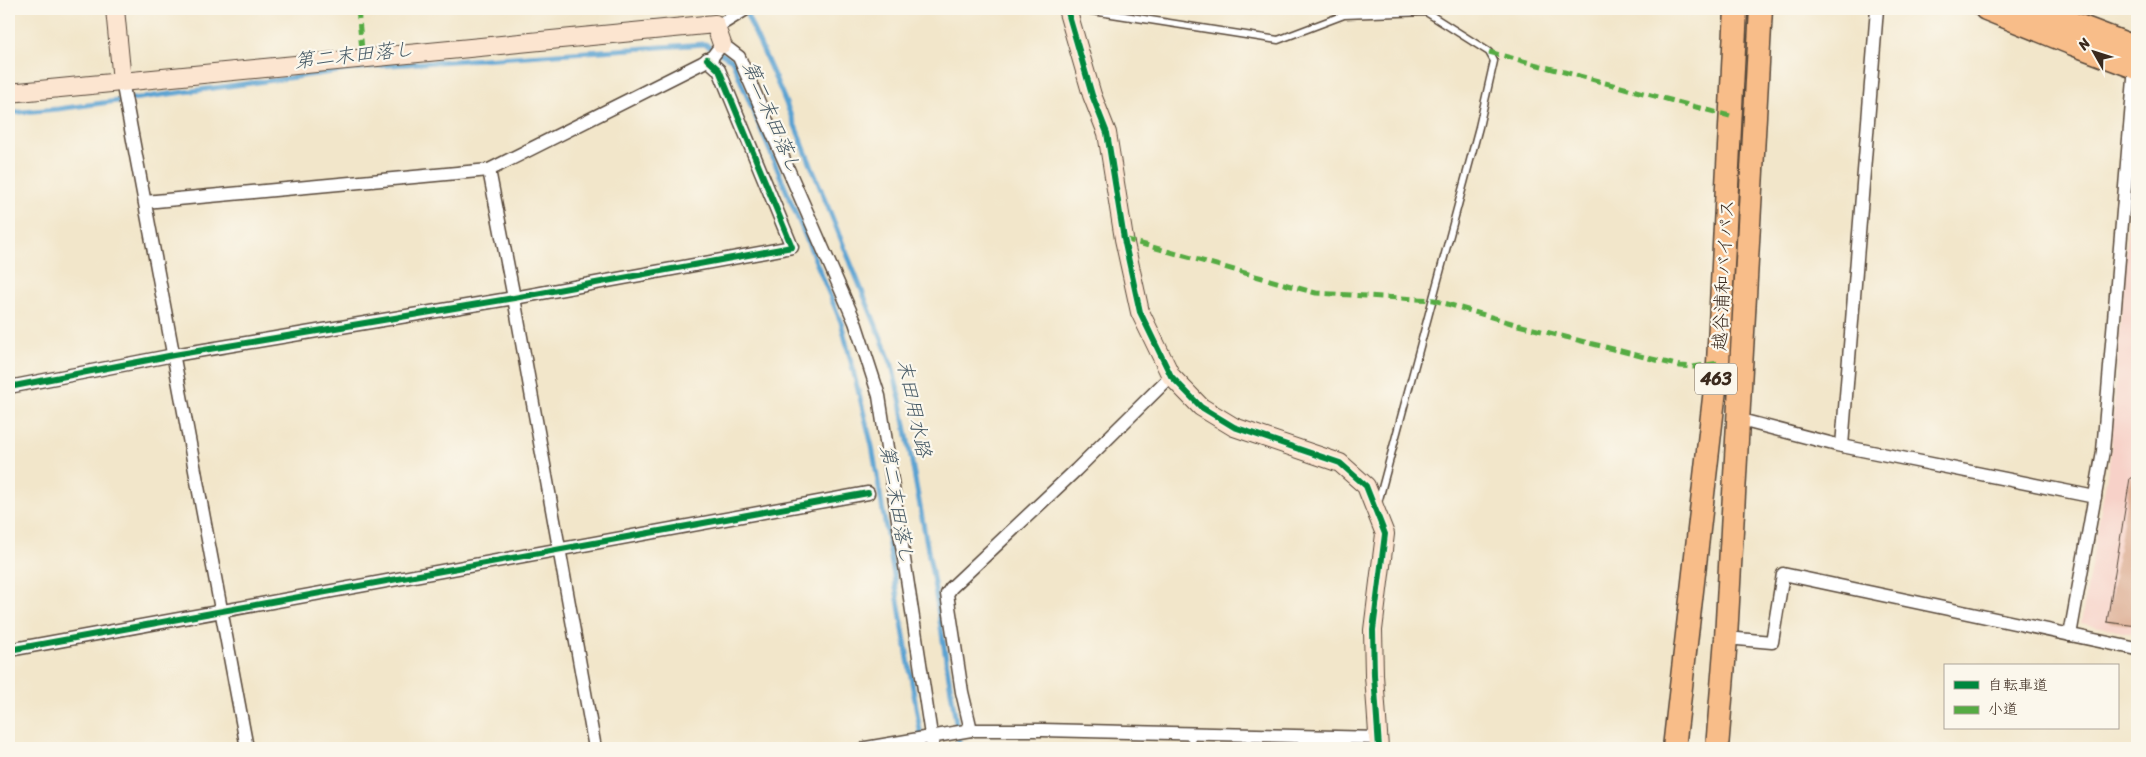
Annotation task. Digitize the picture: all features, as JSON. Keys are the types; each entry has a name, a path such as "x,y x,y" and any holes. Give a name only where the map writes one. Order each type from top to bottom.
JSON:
{"highway":[{"name":"越谷浦和バイパス","path":"1674,748 1718,363 1736,9"},
{"name":"越谷浦和バイパス","path":"1717,748 1726,638 1761,9"},
{"path":"1986,9 2073,44 2137,61"},
{"path":"2035,9 2137,61"}],"street":[{"path":"115,9 122,82 247,748"},
{"path":"866,748 932,742 971,730 1194,734 1379,743 1373,630 1385,534 1376,509 1366,486 1340,463 1234,427 1201,407 1171,376 1140,312 1124,239 1107,133 1092,95 1067,9"},
{"path":"1842,446 1877,9"},
{"path":"9,93 715,24 725,22 738,11"},
{"path":"715,24 722,44 739,57 743,66 855,322 879,396 932,742"},
{"path":"145,202 488,170 707,60 713,56 722,44"},
{"path":"9,387 174,355 514,298 792,247 719,70 707,60"},
{"path":"2070,635 2103,451 2137,61"},
{"path":"488,170 514,298 595,748"},
{"path":"971,730 962,692 947,594 951,588 1122,426 1171,376"},
{"path":"1737,419 1842,446 2095,497"},
{"path":"9,650 558,548 868,493"},
{"path":"1726,638 1772,642 1782,574 2137,649"}],"lane":[{"path":"1080,9 1278,40 1344,15 1426,11 1489,52 1494,60 1479,127 1376,509"},
{"path":"1188,748 1194,734"}],"shaded area":[{"path":"2131,176 2137,176 2137,635 2081,623 2110,458"}],"building":[{"path":"2130,478 2137,478 2137,626 2107,622"}],"waterway":[{"name":"末田用水路","path":"745,11 781,91 892,365 902,408 934,583 960,748"},
{"name":"第二末田落し","path":"9,113 58,109 377,66 705,44 732,60 841,322 872,446 923,748"}],"marked path":[{"path":"358,9 363,60"},
{"path":"1489,52 1730,116"},
{"path":"1124,239 1316,293 1434,300 1518,325 1680,366 1693,367 1718,363"}],"cycle path":[{"path":"1067,9 1092,95 1107,133 1124,239 1140,312 1171,376 1201,407 1234,427 1340,463 1366,486 1385,534 1373,630 1379,748"},
{"path":"9,387 174,355 514,298 792,247 719,70 707,59"},
{"path":"9,650 868,493"}]}
